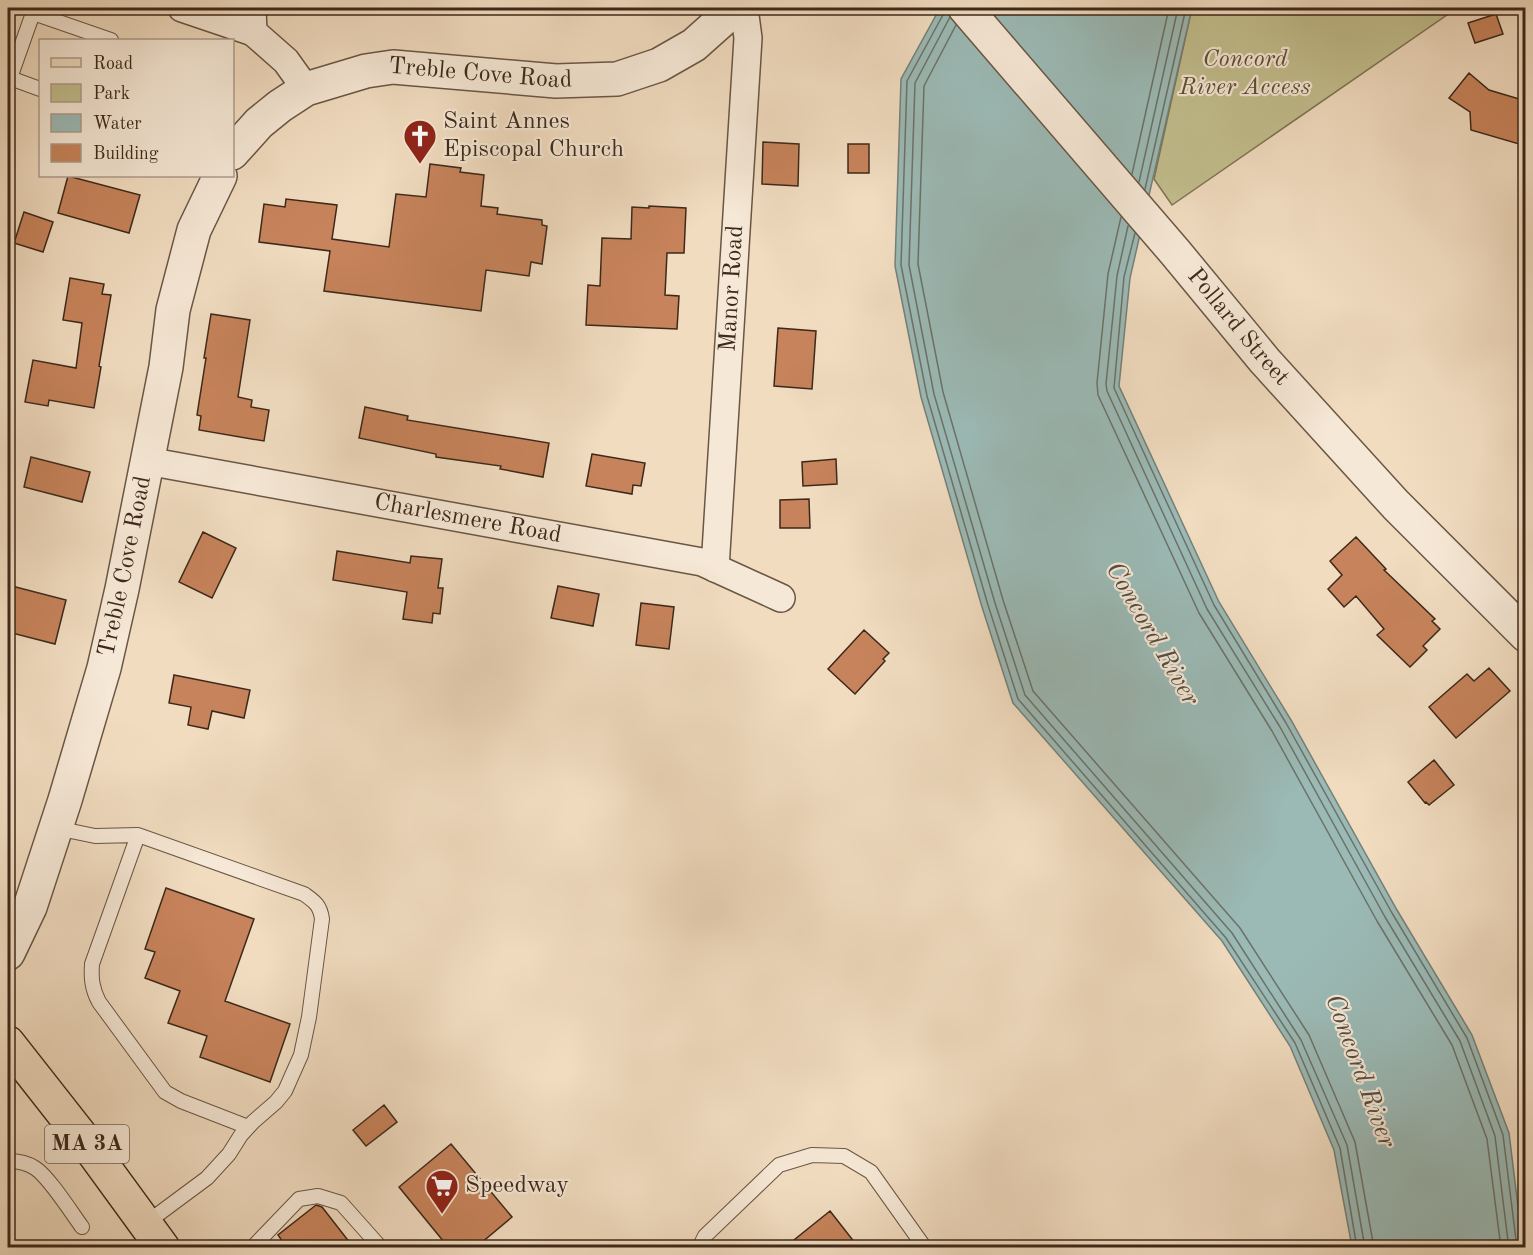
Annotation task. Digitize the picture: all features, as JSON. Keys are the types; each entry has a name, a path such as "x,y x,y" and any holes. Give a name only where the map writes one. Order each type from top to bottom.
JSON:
{"main road":[{"name":"MA 3A","path":"8,1043 85,1141 155,1240"}],"street":[{"path":"182,8 253,20 306,89"},
{"name":"Treble Cove Road","path":"234,151 259,123 306,89 366,71 393,67 556,81 617,79 659,65 694,45 732,8"},
{"name":"Manor Road","path":"715,568 748,38 744,8"},
{"name":"Pollard Street","path":"965,8 1175,252 1265,361 1396,505 1526,635"},
{"name":"Treble Cove Road","path":"8,952 30,907 104,669 166,367 173,310 194,230 220,177"},
{"name":"Charlesmere Road","path":"147,461 702,562 782,598"}],"lane":[{"path":"39,89 10,78 33,13 108,39"},
{"path":"56,828 95,836 138,835 304,894 321,909 322,919 302,1055 285,1091 241,1135 229,1154 155,1240"},
{"path":"138,835 92,964 93,991 165,1092 181,1101 248,1127"},
{"path":"699,1248 705,1236 779,1165 812,1155 844,1156 870,1172 925,1248"},
{"path":"8,1161 18,1161 36,1168 51,1184 82,1227"},
{"path":"252,1248 299,1199 318,1196 341,1203 381,1248"}],"green space":[{"name":"Concord River Access","path":"1192,8 1457,8 1172,205 1154,179"}],"water":[{"name":"Concord River","path":"940,8 1192,8 1130,278 1119,386 1219,602 1291,720 1397,910 1472,1035 1509,1133 1522,1239 1525,1247 1352,1247 1334,1150 1290,1046 1222,941 1013,703 982,607 921,397 895,266 901,79"}],"building":[{"path":"1496,14 1503,34 1475,43 1468,23"},
{"path":"1469,73 1489,90 1526,101 1526,146 1471,130 1470,112 1449,98"},
{"path":"763,142 799,144 798,186 762,184"},
{"path":"848,144 869,144 869,173 848,173"},
{"path":"430,164 461,168 460,172 484,175 481,206 498,208 497,214 542,220 542,225 547,226 542,264 531,262 529,276 486,270 481,311 324,291 330,251 259,242 264,204 285,207 286,199 337,205 332,239 389,247 396,194 426,197"},
{"path":"68,177 140,195 129,233 58,213"},
{"path":"649,206 686,208 684,253 667,253 665,295 679,296 677,329 586,325 588,285 600,286 602,238 631,239 632,207 649,208"},
{"path":"24,212 53,222 43,252 14,243"},
{"path":"70,278 104,284 102,294 111,295 94,408 49,400 48,406 25,402 33,360 76,368 82,323 63,320"},
{"path":"211,314 250,320 238,397 252,400 251,407 269,410 264,441 199,430 201,416 197,415"},
{"path":"778,328 816,331 812,389 774,386"},
{"path":"365,407 408,416 407,420 549,443 543,477 500,469 501,466 436,457 436,454 359,438"},
{"path":"592,454 645,463 641,486 633,485 632,494 586,486"},
{"path":"31,457 90,472 82,502 24,487"},
{"path":"836,459 837,484 803,486 802,462"},
{"path":"809,499 810,528 780,528 780,500"},
{"path":"203,532 236,548 212,598 179,582"},
{"path":"1356,537 1386,569 1384,570 1435,619 1432,621 1440,629 1423,646 1427,650 1410,667 1377,635 1384,629 1356,596 1344,607 1328,589 1342,575 1330,561"},
{"path":"337,551 410,563 411,556 442,559 438,588 443,588 440,614 433,613 432,623 403,619 407,592 333,580"},
{"path":"8,585 66,600 55,644 8,632"},
{"path":"558,586 599,594 593,626 551,618"},
{"path":"641,603 674,607 669,649 636,645"},
{"path":"864,630 889,653 883,659 885,661 855,694 828,669"},
{"path":"1489,668 1510,691 1456,738 1429,707 1467,674 1474,681"},
{"path":"174,675 250,690 244,718 212,711 208,729 188,725 191,707 169,703"},
{"path":"1434,760 1454,785 1429,805 1408,782"},
{"path":"166,888 254,919 225,1001 290,1024 270,1082 200,1057 207,1036 168,1023 180,991 145,978 155,952 145,949"},
{"path":"384,1105 397,1122 366,1146 353,1130"},
{"path":"451,1144 512,1217 475,1248 449,1248 399,1187"},
{"path":"316,1205 322,1207 354,1248 287,1248 278,1235"},
{"path":"830,1211 859,1248 784,1248"}],"place":[{"name":"Saint Annes Episcopal Church","path":"420,165"},
{"name":"Speedway","path":"442,1215"}]}
